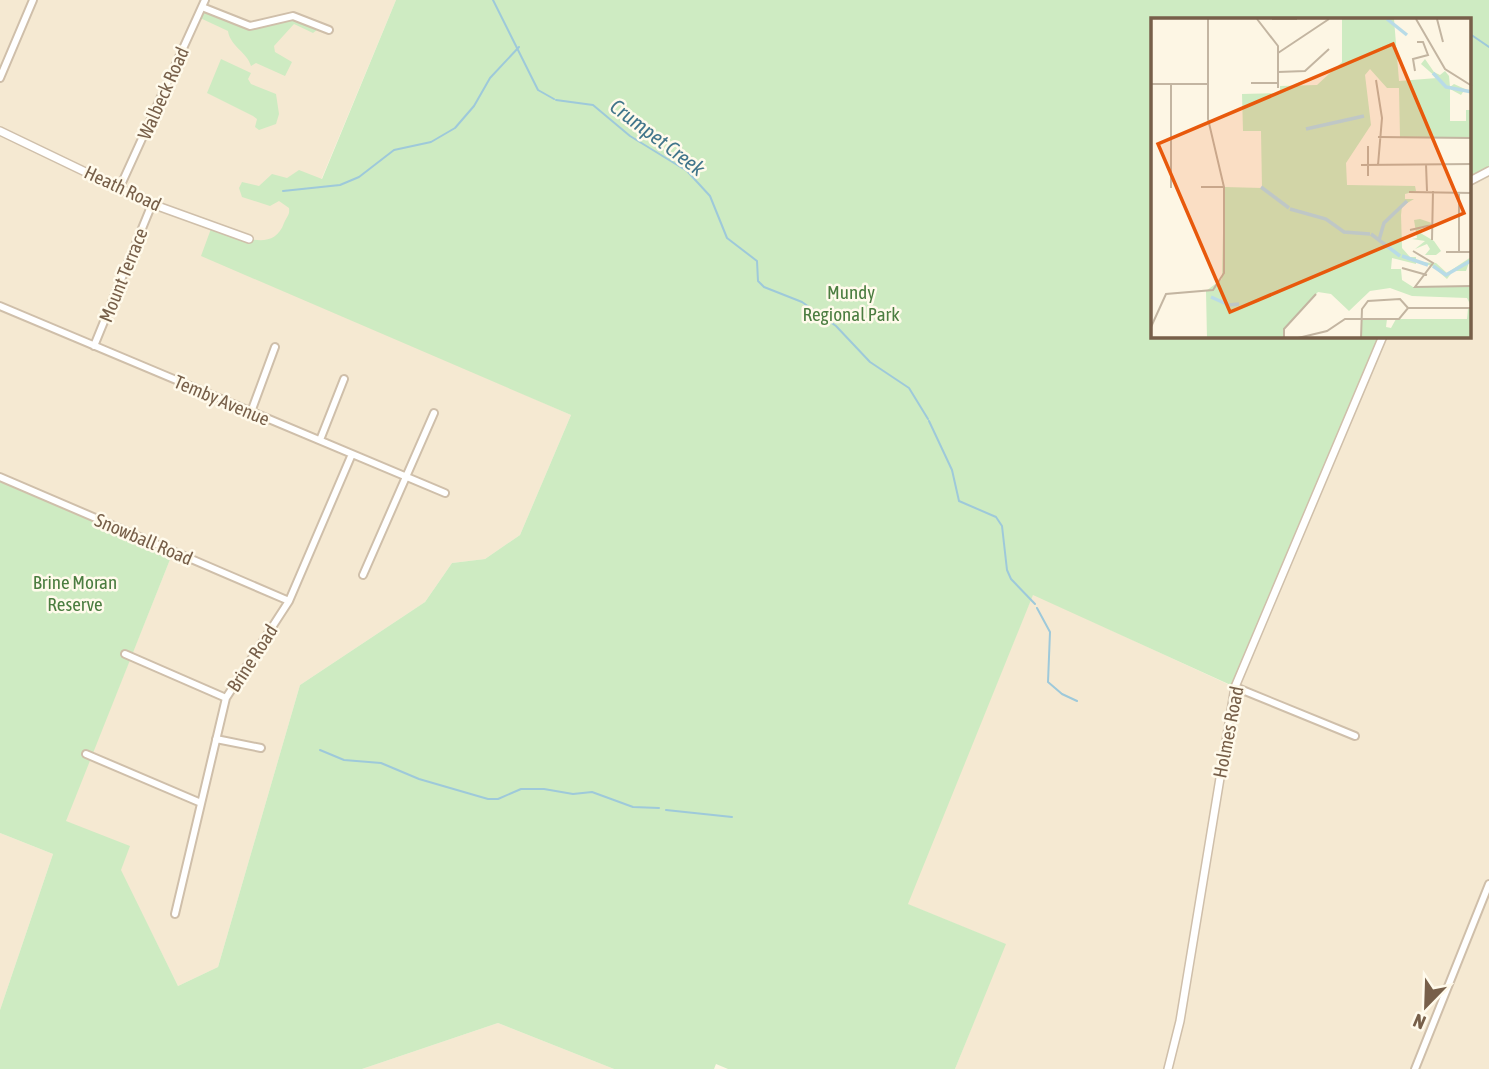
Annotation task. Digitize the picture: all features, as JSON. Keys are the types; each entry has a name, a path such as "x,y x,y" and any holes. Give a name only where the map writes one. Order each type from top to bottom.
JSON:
{"street":[{"path":"0,78 33,0"},
{"path":"203,4 250,26 293,16 329,30"},
{"name":"Walbeck Road","path":"120,187 203,4"},
{"name":"Heath Road","path":"0,131 152,204 249,239"},
{"path":"1472,180 1489,172"},
{"name":"Mount Terrace","path":"94,346 152,204"},
{"name":"Temby Avenue","path":"0,306 445,494"},
{"name":"Holmes Road","path":"1168,1069 1180,1021 1235,687 1382,338"},
{"path":"251,412 275,347"},
{"path":"320,439 344,379"},
{"path":"363,575 434,413"},
{"name":"Brine Road","path":"175,914 226,698 289,601 352,454"},
{"name":"Snowball Road","path":"0,477 289,601"},
{"path":"125,654 226,698"},
{"path":"1235,687 1355,736"},
{"path":"216,739 261,748"},
{"path":"86,754 201,803"},
{"path":"1415,1069 1489,884"}],"shaded area":[{"path":"0,0 396,0 277,286 571,415 520,535 485,559 452,563 425,602 300,685 218,967 178,986 120,870 65,821 173,552 0,477"},
{"path":"1489,171 1489,1069 955,1069 1005,944 907,904 1033,594 1234,687 1382,338 1472,338 1472,180"},
{"path":"0,833 53,854 0,1010"},
{"path":"498,1023 614,1069 362,1069"}],"green space":[{"name":"Mundy Regional Park","path":"396,0 1489,0 1489,171 1472,180 1472,18 1151,18 1151,338 1382,338 1235,687 1033,595 908,904 1006,944 955,1069 728,1069 716,1064 714,1069 614,1069 498,1023 362,1069 0,1069 0,1010 53,854 0,833 0,477 173,552 66,821 130,846 121,870 178,986 218,967 300,685 425,602 452,563 485,559 520,535 571,415 201,256 212,226 252,240 271,238 279,233 289,214 289,208 279,201 270,206 242,197 239,188 242,182 259,186 272,174 287,178 299,170 322,179"},
{"path":"202,8 251,27 293,16 318,29 313,33 294,24 274,46 275,52 292,62 285,76 256,63 251,66 232,41 228,31 198,17"},
{"path":"221,59 251,73 248,79 251,84 276,94 279,114 276,124 259,130 255,127 257,119 253,116 207,93"}],"waterway":[{"name":"Crumpet Creek","path":"493,0 538,90 554,99"},
{"path":"1472,35 1489,47"},
{"path":"283,191 340,185 359,177 394,150 431,142 455,128 474,106 490,78 519,47"},
{"name":"Crumpet Creek","path":"556,100 593,105 630,136 687,171 710,196 727,238 757,261 758,281 764,287 802,302 836,326 870,362 909,388 928,419"},
{"name":"Crumpet Creek","path":"929,421 952,470 959,501 996,517 1002,526 1007,570 1011,579 1035,604"},
{"name":"Crumpet Creek","path":"1037,608 1050,632 1048,682 1062,694 1077,701"},
{"path":"320,750 344,760 381,763 419,779 488,799 498,799 521,789 544,789 573,794 592,792 633,807 659,808"},
{"path":"666,810 732,817"}],"park label":[{"name":"Brine Moran Reserve","path":"75,593"}]}
